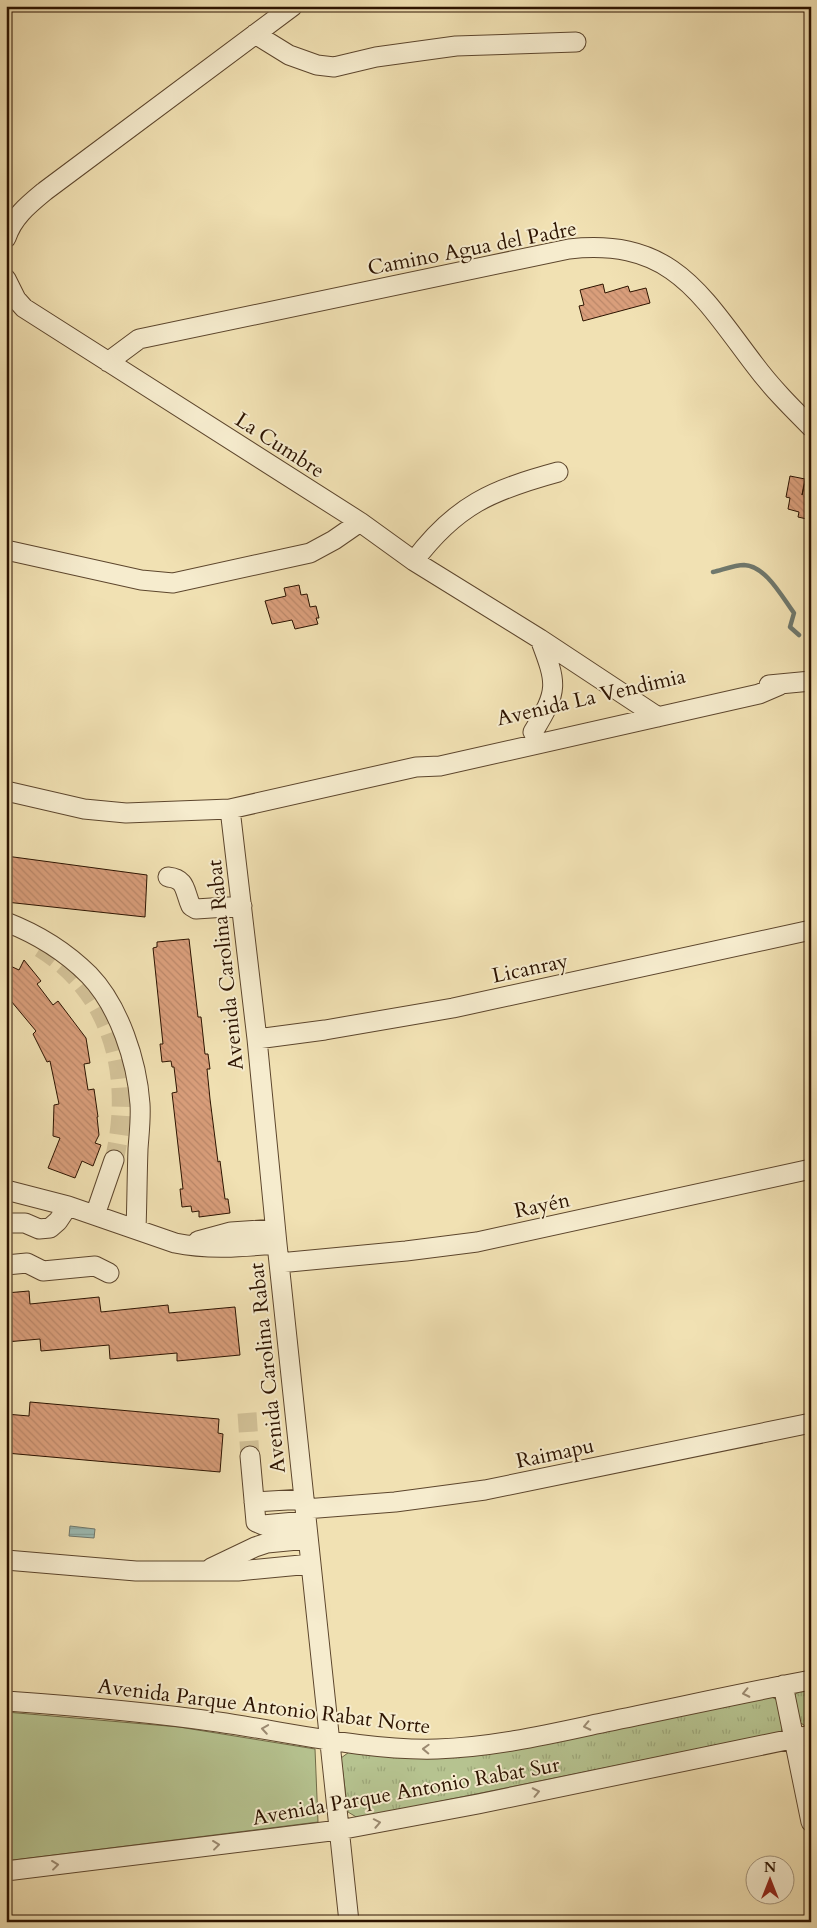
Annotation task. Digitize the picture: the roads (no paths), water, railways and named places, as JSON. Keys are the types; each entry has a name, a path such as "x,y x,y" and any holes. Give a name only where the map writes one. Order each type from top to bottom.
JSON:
{"street":[{"path":"6,238 22,210 38,196 293,6"},
{"path":"255,34 289,55 317,65 334,67 376,56 456,46 576,42"},
{"name":"Camino Agua del Padre","path":"108,362 139,339 569,249 602,247 648,257 676,272 688,282 721,318 755,366 811,427"},
{"name":"La Cumbre","path":"6,279 16,299 15,310 108,362 360,522 414,561 540,639 652,712"},
{"path":"414,561 448,523 472,504 499,490 558,472"},
{"path":"6,550 142,580 173,583 310,553 334,540 360,522"},
{"path":"533,732 548,708 554,685 552,669 540,639"},
{"name":"Avenida La Vendimia","path":"416,767 437,756 533,732 759,694 780,685 811,681"},
{"name":"Avenida La Vendimia","path":"6,791 84,808 126,813 230,809 416,767 440,766 652,712"},
{"name":"Avenida Carolina Rabat","path":"230,809 257,1039 276,1236 349,1922"},
{"path":"168,877 178,878 183,883 191,906 196,909 241,901"},
{"path":"6,922 24,929 59,950 90,976 115,1015 125,1036 132,1057 140,1102 136,1229"},
{"name":"Licanray","path":"257,1039 325,1030 462,1006 811,930"},
{"path":"95,1215 114,1160"},
{"name":"Rayén","path":"279,1263 477,1242 811,1169"},
{"path":"6,1190 68,1206 188,1246 233,1248 276,1236"},
{"path":"6,1223 25,1222 40,1229 50,1228 58,1221 68,1206"},
{"path":"6,1265 28,1263 43,1271 95,1266 109,1273"},
{"name":"Raimapu","path":"306,1517 395,1502 485,1490 811,1423"},
{"path":"250,1456 256,1522 263,1525 306,1517"},
{"path":"202,1571 267,1543 306,1517"},
{"path":"6,1560 136,1571 238,1571 311,1564"},
{"name":"Avenida Parque Antonio Rabat Norte","path":"6,1701 141,1712 397,1748 435,1749 481,1746 531,1738 811,1680"},
{"path":"783,1685 802,1737 811,1822"},
{"name":"Avenida Parque Antonio Rabat Sur","path":"6,1871 339,1830 478,1804 802,1737"}],"water":[{"path":"70,1526 95,1529 94,1538 69,1536"}],"waterway":[{"path":"713,572 744,565 752,567 766,576 794,613 790,627 799,635"}],"tunnel":[{"path":"40,948 65,967 86,989 101,1014 112,1040 119,1069 121,1099 120,1129 114,1160"},
{"path":"247,1413 250,1456"}]}
